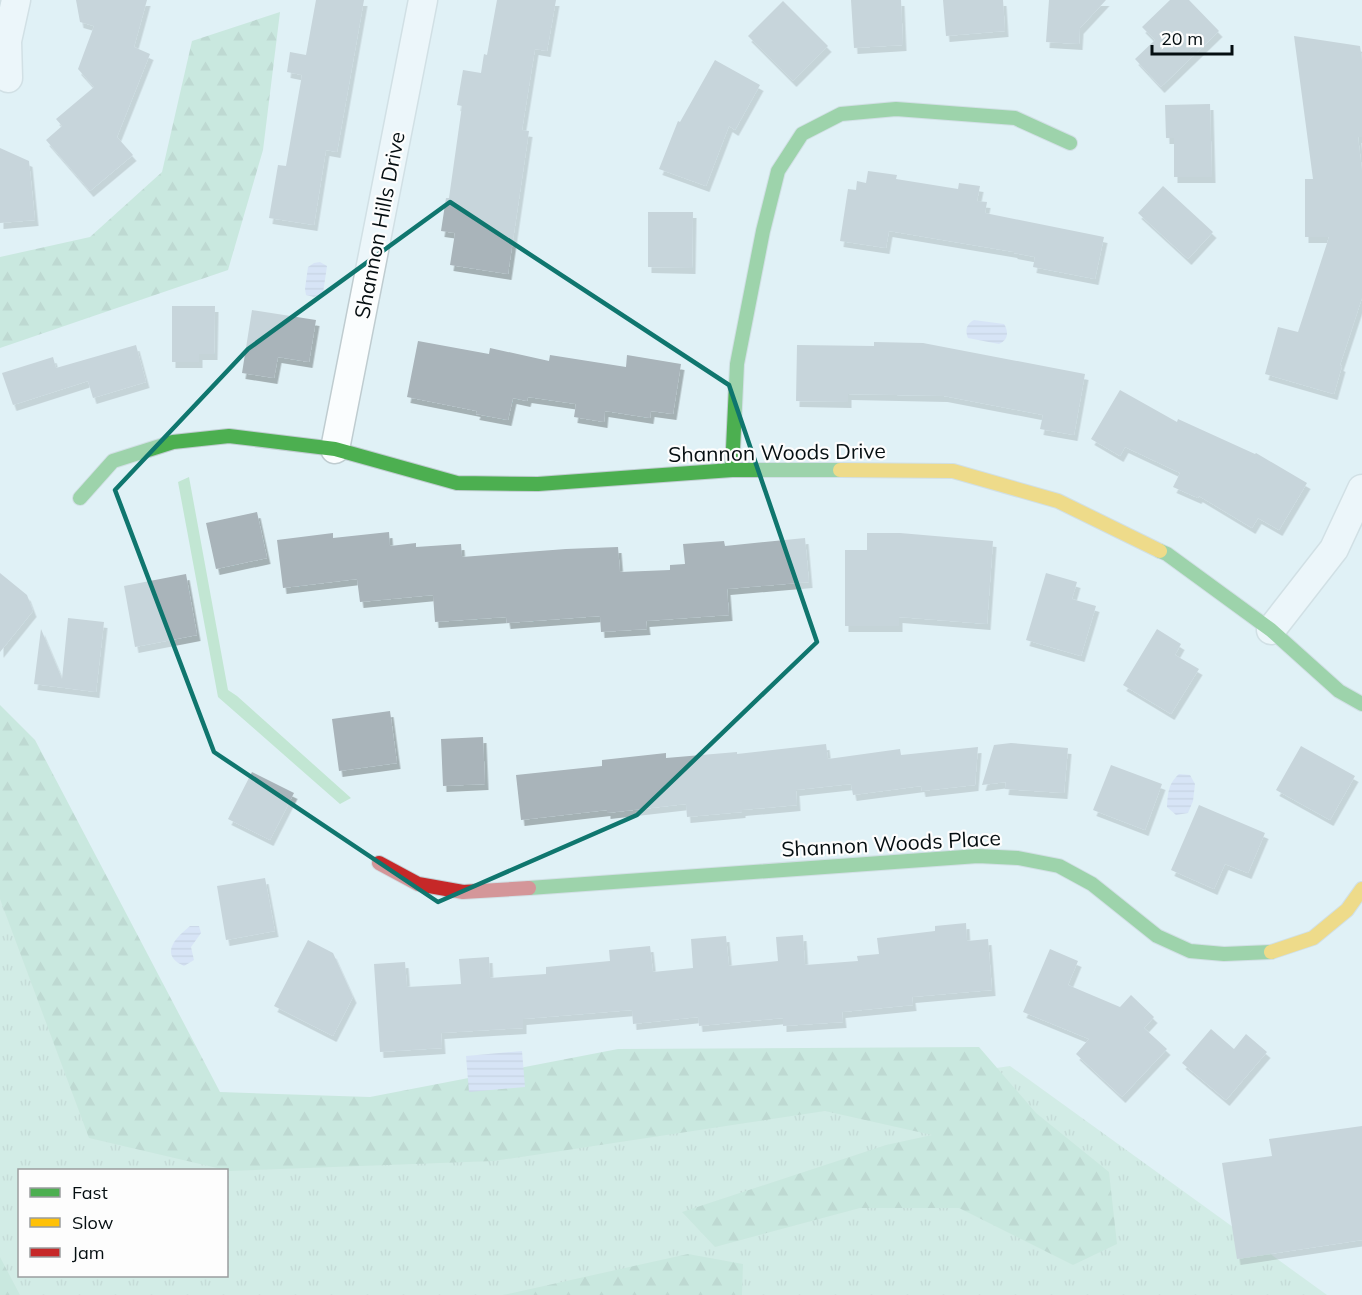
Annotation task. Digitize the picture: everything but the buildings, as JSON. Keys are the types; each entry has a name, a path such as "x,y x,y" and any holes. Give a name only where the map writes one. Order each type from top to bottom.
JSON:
{"street":[{"path":"8,78 7,41 16,0"},
{"name":"Shannon Hills Drive","path":"335,449 423,0"},
{"path":"732,470 737,364 763,231 778,171 802,134 841,114 896,109 1015,118 1070,143"},
{"name":"Shannon Woods Drive","path":"80,498 113,461 173,442 229,436 335,449 457,483 538,484 732,470 953,471 1058,501 1167,554 1271,630 1339,691 1362,704"},
{"path":"1271,630 1334,549 1362,489"},
{"name":"Shannon Woods Place","path":"379,863 418,884 463,891 580,885 978,856 1018,858 1059,866 1092,884 1165,940 1190,951 1224,954 1270,952 1313,938 1347,910 1362,890"}],"highlighted area":[{"path":"450,202 729,385 817,642 637,815 438,902 214,752 115,490 248,349"}],"green space":[{"path":"280,12 263,150 228,270 0,348 0,257 90,237 162,172 192,41"},
{"path":"189,477 228,690 351,798 340,804 218,697 178,482"},
{"path":"0,705 35,740 220,1092 370,1097 618,1049 979,1047 1036,1113 1109,1172 1117,1244 1073,1265 959,1208 860,1208 715,1247 682,1212 886,1145 932,1135 825,1111 494,1161 230,1171 89,1138 0,899"},
{"path":"0,849 124,1119 441,1150 1010,1066 1327,1295 0,1295"},
{"path":"688,1254 743,1264 742,1295 503,1295"},
{"path":"0,1257 20,1295 0,1295"}],"water":[{"path":"320,262 327,266 323,293 314,297 306,295 308,267"},
{"path":"974,320 1004,324 1007,330 1006,338 999,344 968,338 967,328"},
{"path":"1179,774 1190,775 1195,784 1193,801 1188,813 1176,815 1167,807 1167,802 1171,785"},
{"path":"190,926 199,926 201,933 191,947 194,960 184,966 176,962 171,952 175,941"},
{"path":"522,1051 525,1087 469,1092 466,1056"}],"traffic: fast":[{"path":"732,470 737,364 763,231 778,171 802,134 841,114 896,109 1015,118 1070,143"},
{"path":"80,498 113,461 173,442 229,436 335,449 457,483 538,484 732,470 840,470"},
{"path":"1160,551 1271,630 1339,691 1362,704"},
{"path":"529,888 978,856 1018,858 1059,866 1092,884 1157,936 1190,951 1224,954 1271,952"}],"traffic: slow":[{"path":"840,470 953,471 1058,501 1160,551"},
{"path":"1271,952 1313,938 1347,910 1362,889"}],"traffic: jam":[{"path":"379,863 418,884 463,892 529,888"}]}
